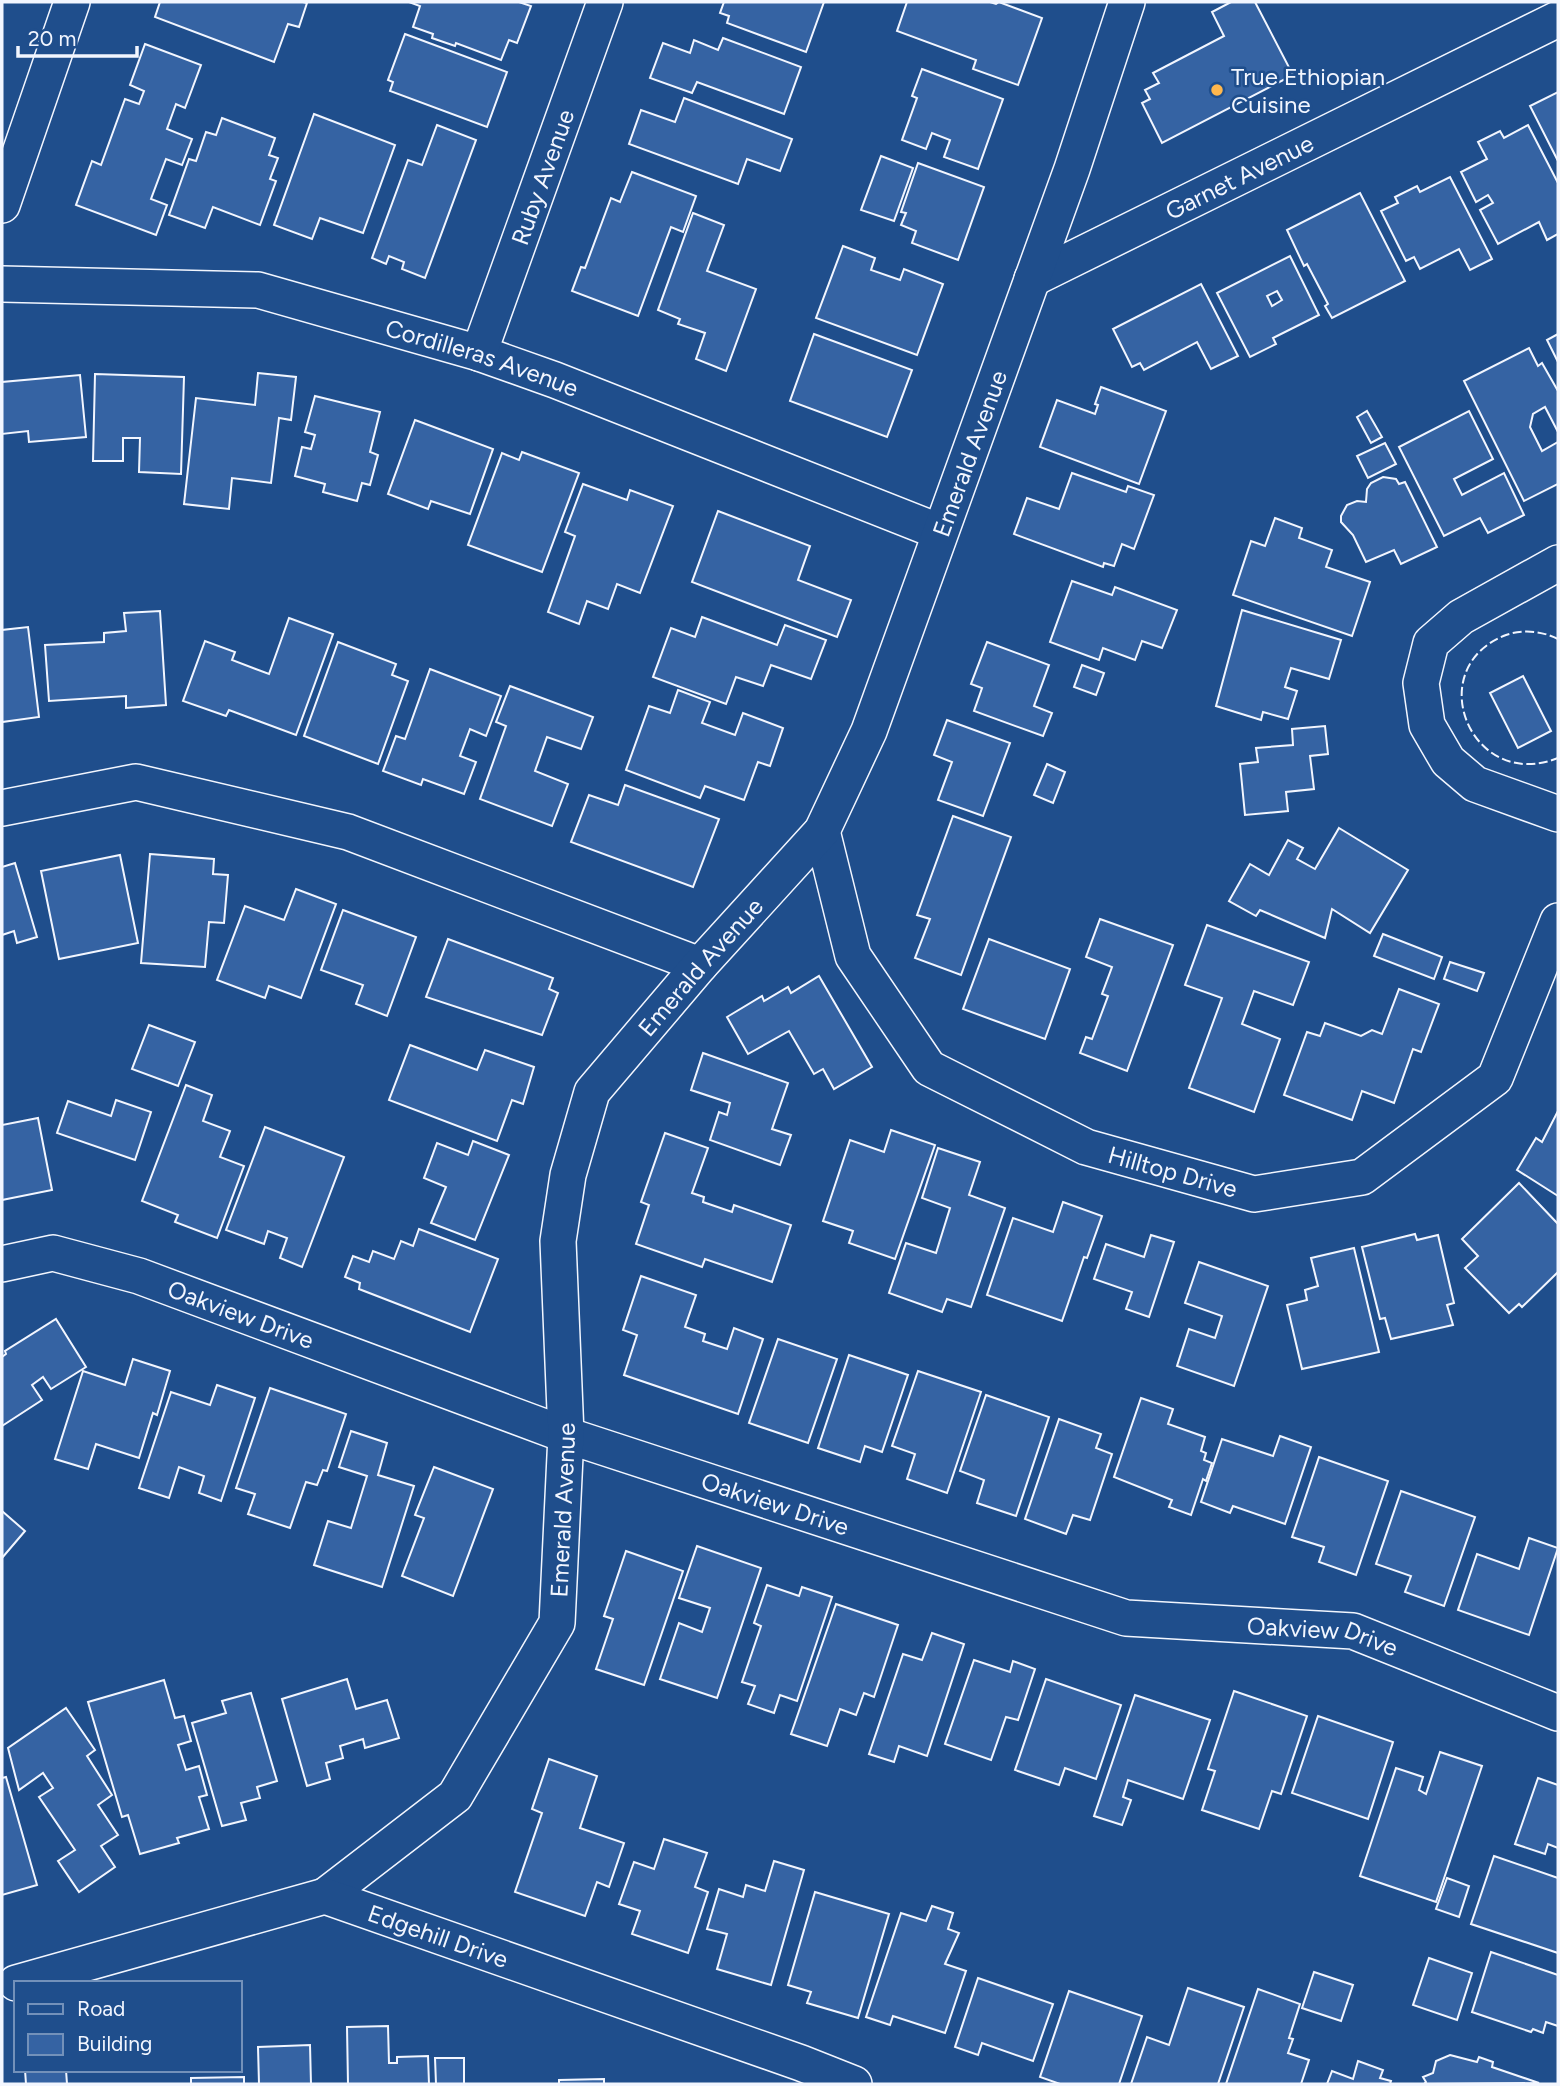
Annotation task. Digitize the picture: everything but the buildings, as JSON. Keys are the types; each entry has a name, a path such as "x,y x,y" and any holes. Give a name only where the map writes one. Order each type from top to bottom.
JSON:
{"street":[{"path":"2,205 72,2"},
{"name":"Ruby Avenue","path":"479,353 605,2"},
{"name":"Emerald Avenue","path":"325,1896 456,1796 557,1623 566,1435 558,1241 568,1175 592,1092 700,965 822,831 869,731 1072,169 1127,2"},
{"name":"Garnet Avenue","path":"1032,279 1558,19"},
{"name":"Cordilleras Avenue","path":"2,284 258,290 479,353 555,380 940,531"},
{"path":"1558,563 1461,617 1431,643 1421,683 1427,725 1448,761 1475,784 1558,814"},
{"path":"2,808 136,782 348,832 700,965"},
{"name":"Hilltop Drive","path":"822,831 853,956 929,1068 1086,1147 1254,1194 1362,1177 1495,1078 1558,921"},
{"name":"Oakview Drive","path":"2,1264 53,1253 139,1276 566,1435 1126,1618 1353,1631 1558,1713"},
{"path":"23,1981 325,1896"},
{"name":"Edgehill Drive","path":"325,1896 854,2084"}],"fence":[{"path":"1558,639 1532,632 1506,635 1480,651 1466,673 1462,698 1467,722 1481,743 1501,758 1527,764 1558,758"}],"place":[{"name":"True Ethiopian Cuisine","path":"1217,90"}]}
